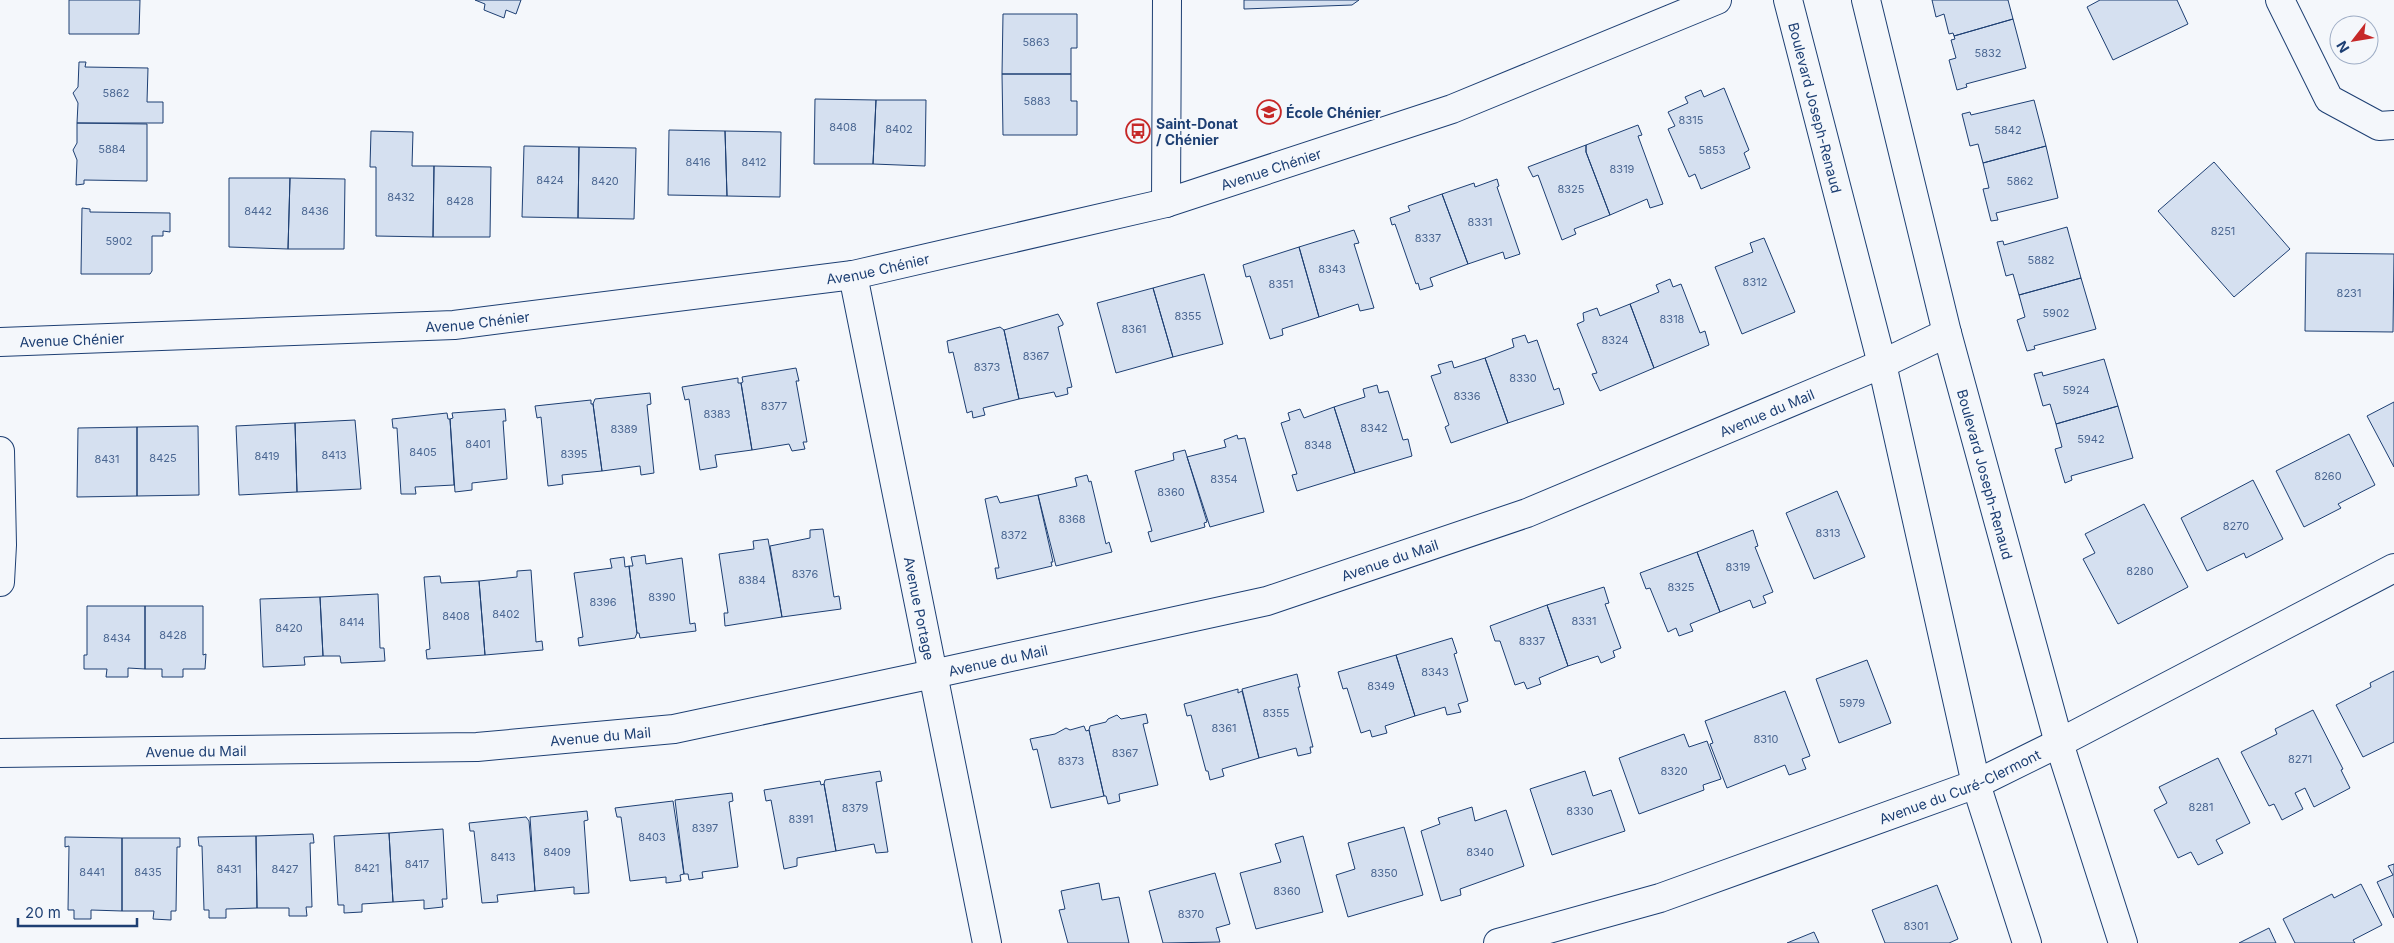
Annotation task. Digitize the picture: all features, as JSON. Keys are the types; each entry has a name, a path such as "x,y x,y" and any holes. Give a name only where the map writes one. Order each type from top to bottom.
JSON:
{"street":[{"path":"1166,202 1167,0"},
{"name":"Avenue Chénier","path":"0,342 454,325 852,275 1166,202 1452,109 1718,0"},
{"name":"Boulevard Joseph-Renaud","path":"1788,0 1882,364 1976,784 2027,943"},
{"name":"Boulevard Joseph-Renaud","path":"1866,0 1947,333 2059,744 2123,943"},
{"path":"2280,0 2329,100 2378,126 2394,125"},
{"name":"Avenue Portage","path":"852,275 988,943"},
{"name":"Avenue du Mail","path":"0,753 477,747 674,729 933,674 1267,601 1527,513 1882,364 1947,333"},
{"path":"0,451 0,582"},
{"name":"Avenue du Curé-Clermont","path":"1498,943 1660,898 1976,784 2059,744 2394,568"}],"building":[{"path":"69,0 140,0 139,34 69,34"},
{"path":"475,0 521,0 516,14 506,10 504,18 484,10 485,4"},
{"path":"1244,0 1359,0 1352,5 1244,9"},
{"path":"1932,0 2008,0 2013,19 1954,36 1953,33 1949,34 1944,14 1936,17"},
{"path":"2100,0 2177,0 2188,24 2113,60 2087,7"},
{"path":"1003,14 1077,14 1077,48 1071,48 1071,74 1002,74"},
{"path":"2013,19 2026,68 1966,84 1967,87 1957,90 1949,60 1956,58 1951,40 1955,39 1954,36"},
{"path":"79,62 86,62 85,67 148,68 147,102 163,102 163,123 77,123 78,103 73,93 78,87"},
{"path":"1002,74 1071,74 1071,101 1077,101 1077,135 1003,135"},
{"path":"1724,88 1749,150 1744,153 1750,168 1701,189 1695,174 1689,177 1668,129 1675,126 1668,112 1688,103 1685,97 1701,90 1704,97"},
{"path":"815,99 876,100 873,164 814,164"},
{"path":"876,100 926,100 925,166 873,164"},
{"path":"2034,100 2046,146 1983,163 1978,144 1970,146 1962,114 1970,112 1971,115"},
{"path":"77,123 147,124 147,181 84,180 84,184 76,185 77,160 73,150 77,143"},
{"path":"1638,125 1642,135 1638,136 1663,204 1650,208 1647,199 1610,215 1586,152 1586,145"},
{"path":"669,130 725,131 727,196 668,195"},
{"path":"371,131 413,132 412,166 434,166 433,237 376,236 376,167 370,167"},
{"path":"725,131 781,132 780,197 727,196"},
{"path":"1586,145 1586,152 1610,215 1574,229 1576,234 1562,240 1538,175 1533,177 1528,167"},
{"path":"524,146 579,147 578,218 522,217"},
{"path":"2046,146 2058,198 1996,213 1998,220 1991,221 1983,189 1989,188 1983,163"},
{"path":"579,147 636,148 634,219 578,218"},
{"path":"2214,162 2290,249 2234,297 2158,211"},
{"path":"434,166 491,167 490,237 433,237"},
{"path":"229,178 290,178 288,249 229,247"},
{"path":"290,178 345,179 344,249 288,249"},
{"path":"1497,179 1499,186 1497,187 1520,254 1505,259 1503,252 1468,264 1442,194 1474,183 1475,187"},
{"path":"1442,194 1468,264 1430,278 1433,286 1420,290 1418,283 1416,284 1395,224 1392,225 1390,218 1410,211 1408,206"},
{"path":"82,208 90,209 90,212 170,213 170,232 163,231 163,236 152,236 152,271 150,274 81,274"},
{"path":"2067,227 2081,278 2019,295 2013,274 2006,276 1997,242 2003,241 2004,245"},
{"path":"1354,230 1359,243 1354,244 1374,308 1360,311 1358,304 1319,317 1299,247"},
{"path":"1764,238 1795,312 1742,334 1715,267 1753,252 1750,243"},
{"path":"1299,247 1319,317 1282,329 1283,335 1270,339 1250,276 1246,277 1243,265"},
{"path":"2306,253 2394,254 2393,332 2305,331"},
{"path":"1204,274 1223,344 1173,357 1153,288"},
{"path":"2081,278 2096,329 2034,346 2035,349 2027,351 2017,320 2025,317 2019,295"},
{"path":"1670,279 1673,287 1681,284 1700,333 1705,331 1709,345 1654,368 1630,304 1659,292 1656,285"},
{"path":"1153,288 1173,357 1116,373 1097,303"},
{"path":"1630,304 1654,368 1600,391 1592,374 1597,373 1577,324 1584,321 1583,313 1597,308 1600,316"},
{"path":"1058,314 1063,323 1063,325 1058,327 1072,387 1067,388 1068,394 1056,397 1054,392 1019,399 1004,330"},
{"path":"1000,327 1004,330 1019,399 983,408 985,415 973,418 972,411 967,413 953,352 949,353 947,341"},
{"path":"1525,335 1528,343 1537,340 1554,390 1559,388 1564,404 1508,423 1485,358 1514,347 1512,339"},
{"path":"1485,358 1508,423 1451,443 1445,427 1449,425 1431,376 1441,373 1438,365 1452,361 1454,368"},
{"path":"2104,359 2118,406 2056,424 2050,404 2043,406 2034,374 2042,372 2043,376"},
{"path":"796,368 799,381 796,381 807,442 803,442 805,449 792,451 789,444 752,450 741,383 743,382 742,377"},
{"path":"738,378 738,383 741,383 752,450 715,455 717,467 700,470 689,399 685,400 682,387"},
{"path":"1377,385 1379,393 1388,391 1403,440 1408,439 1412,456 1355,473 1334,407 1365,397 1363,389"},
{"path":"650,393 651,404 647,405 654,473 641,475 640,466 602,471 593,404 595,399"},
{"path":"591,400 602,471 562,475 563,484 548,486 541,417 537,418 535,406"},
{"path":"2394,402 2394,467 2367,416"},
{"path":"2118,406 2133,458 2071,476 2072,480 2065,483 2055,449 2062,447 2056,424"},
{"path":"1334,407 1355,473 1297,491 1292,475 1297,474 1281,423 1290,420 1288,413 1300,409 1304,418"},
{"path":"505,409 506,421 503,421 507,479 472,483 472,490 455,492 450,419 453,418 452,413"},
{"path":"447,413 448,419 450,419 454,485 415,487 416,494 401,494 397,428 393,428 392,419"},
{"path":"355,420 361,489 297,492 295,423"},
{"path":"295,423 297,492 239,495 236,426"},
{"path":"198,426 199,495 137,496 137,427"},
{"path":"137,427 137,496 77,497 78,428"},
{"path":"2349,434 2375,485 2338,504 2341,508 2304,527 2276,471"},
{"path":"1237,435 1238,439 1245,438 1264,512 1210,527 1187,457 1226,447 1224,440"},
{"path":"1185,450 1207,522 1204,523 1205,527 1151,542 1148,532 1152,531 1135,471 1174,460 1173,453"},
{"path":"1087,475 1089,482 1091,481 1106,544 1109,542 1112,552 1056,566 1038,495 1077,486 1075,478"},
{"path":"2253,480 2283,539 2246,558 2244,553 2207,571 2181,518"},
{"path":"1837,491 1865,557 1814,579 1786,513"},
{"path":"1038,495 1053,562 1051,562 1052,566 997,579 995,568 999,568 985,499 997,496 1000,503"},
{"path":"2144,504 2188,587 2118,624 2083,559 2095,553 2085,534"},
{"path":"823,529 834,597 839,596 841,609 782,617 770,546 810,538 810,530"},
{"path":"1753,530 1758,546 1755,547 1773,592 1763,596 1766,603 1753,608 1750,600 1720,612 1697,552"},
{"path":"768,539 782,617 725,626 724,613 728,613 719,554 754,549 753,541"},
{"path":"1697,552 1720,612 1690,624 1693,631 1679,636 1676,628 1668,632 1650,588 1646,589 1640,573"},
{"path":"645,555 646,564 682,558 690,624 695,623 696,631 640,638 639,633 637,633 629,566 633,566 631,557"},
{"path":"624,557 625,567 629,566 637,633 635,638 579,646 578,638 583,637 574,573 612,568 610,559"},
{"path":"531,570 536,642 542,641 543,650 485,655 479,581 517,577 517,571"},
{"path":"440,576 441,583 479,581 485,655 427,659 426,650 430,649 424,577"},
{"path":"1604,587 1609,603 1605,604 1621,648 1613,651 1615,657 1601,663 1598,656 1568,666 1547,605"},
{"path":"378,594 380,648 384,648 385,661 341,663 340,656 323,656 320,597"},
{"path":"320,597 323,656 304,657 305,665 263,667 260,599"},
{"path":"1547,605 1568,666 1539,678 1541,684 1527,689 1524,682 1515,685 1500,641 1495,641 1490,626"},
{"path":"87,606 145,606 145,669 128,668 128,677 106,677 107,669 84,669 84,655 87,655"},
{"path":"145,606 203,606 203,655 206,654 205,669 183,669 183,677 162,677 162,669 145,669"},
{"path":"1452,638 1457,653 1454,654 1468,701 1458,704 1461,712 1447,715 1445,707 1415,716 1396,655"},
{"path":"1396,655 1415,716 1385,726 1387,733 1372,737 1370,730 1361,733 1347,688 1343,689 1338,672"},
{"path":"1867,660 1891,723 1839,743 1816,679"},
{"path":"2394,671 2394,742 2363,757 2336,705 2371,687 2370,683"},
{"path":"1297,674 1300,687 1298,687 1313,747 1310,747 1311,753 1298,756 1296,748 1259,758 1242,689"},
{"path":"1238,689 1238,693 1242,691 1259,758 1222,769 1224,776 1210,780 1191,715 1187,716 1184,704"},
{"path":"1785,691 1810,756 1802,759 1806,769 1789,775 1785,765 1727,788 1710,744 1713,743 1705,721"},
{"path":"2313,710 2343,769 2341,770 2350,788 2314,807 2305,788 2295,793 2303,809 2282,820 2274,804 2269,806 2241,752 2277,734 2275,729"},
{"path":"1146,714 1148,723 1143,724 1158,785 1119,794 1120,801 1108,804 1106,796 1104,796 1089,730 1090,726 1106,722 1117,715 1121,719"},
{"path":"1084,726 1086,731 1089,730 1104,796 1051,808 1037,749 1033,750 1030,739 1055,734 1066,728 1070,730"},
{"path":"1684,734 1689,747 1707,741 1721,779 1703,785 1704,790 1639,814 1619,758"},
{"path":"2218,758 2250,823 2216,840 2223,853 2198,865 2191,852 2178,858 2154,810 2167,803 2159,787"},
{"path":"880,771 882,781 876,782 888,852 876,853 874,844 836,851 824,784 825,780"},
{"path":"1585,771 1593,796 1611,790 1625,831 1552,855 1530,789"},
{"path":"820,781 821,785 824,784 836,851 797,858 797,866 784,869 771,800 766,801 764,790"},
{"path":"732,793 733,801 729,802 738,867 702,872 703,878 689,880 688,874 684,874 675,800"},
{"path":"673,801 684,874 680,875 681,881 666,883 666,877 630,881 621,817 617,817 615,808"},
{"path":"1472,807 1475,821 1506,810 1524,866 1460,889 1461,895 1441,901 1421,831 1440,824 1438,818"},
{"path":"587,811 588,820 584,821 589,893 574,894 574,887 535,891 530,817"},
{"path":"526,817 529,821 535,891 497,895 498,902 482,903 474,831 470,831 469,823"},
{"path":"1404,827 1423,895 1348,917 1336,875 1355,869 1348,843"},
{"path":"443,829 447,899 442,899 443,907 424,909 424,900 393,902 389,833"},
{"path":"389,833 393,902 362,904 362,912 344,913 344,905 338,905 334,836"},
{"path":"313,834 314,843 310,843 312,907 306,907 307,916 289,916 289,908 257,908 256,836"},
{"path":"256,836 257,908 226,909 226,918 209,918 209,910 204,910 202,846 199,846 198,837"},
{"path":"1303,836 1323,912 1256,929 1240,873 1281,862 1275,844"},
{"path":"65,837 122,838 122,911 91,910 91,919 74,919 74,910 68,910 69,846 65,847"},
{"path":"122,838 180,838 180,847 177,847 176,911 171,911 171,920 153,919 154,911 122,911"},
{"path":"2394,864 2394,918 2377,882 2393,875 2388,866"},
{"path":"1215,873 1230,924 1216,928 1220,942 1163,943 1149,891"},
{"path":"1099,883 1102,900 1119,897 1129,943 1068,943 1059,910 1065,909 1061,891"},
{"path":"2361,884 2382,925 2353,940 2355,943 2295,943 2283,919 2332,894 2334,898"},
{"path":"1937,885 1958,939 1949,943 1885,943 1872,910"},
{"path":"2269,928 2276,943 2239,943"},
{"path":"1814,932 1819,943 1787,943"}],"place":[{"name":"École Chénier","path":"1269,112"},
{"name":"Saint-Donat / Chénier","path":"1138,131"}]}
